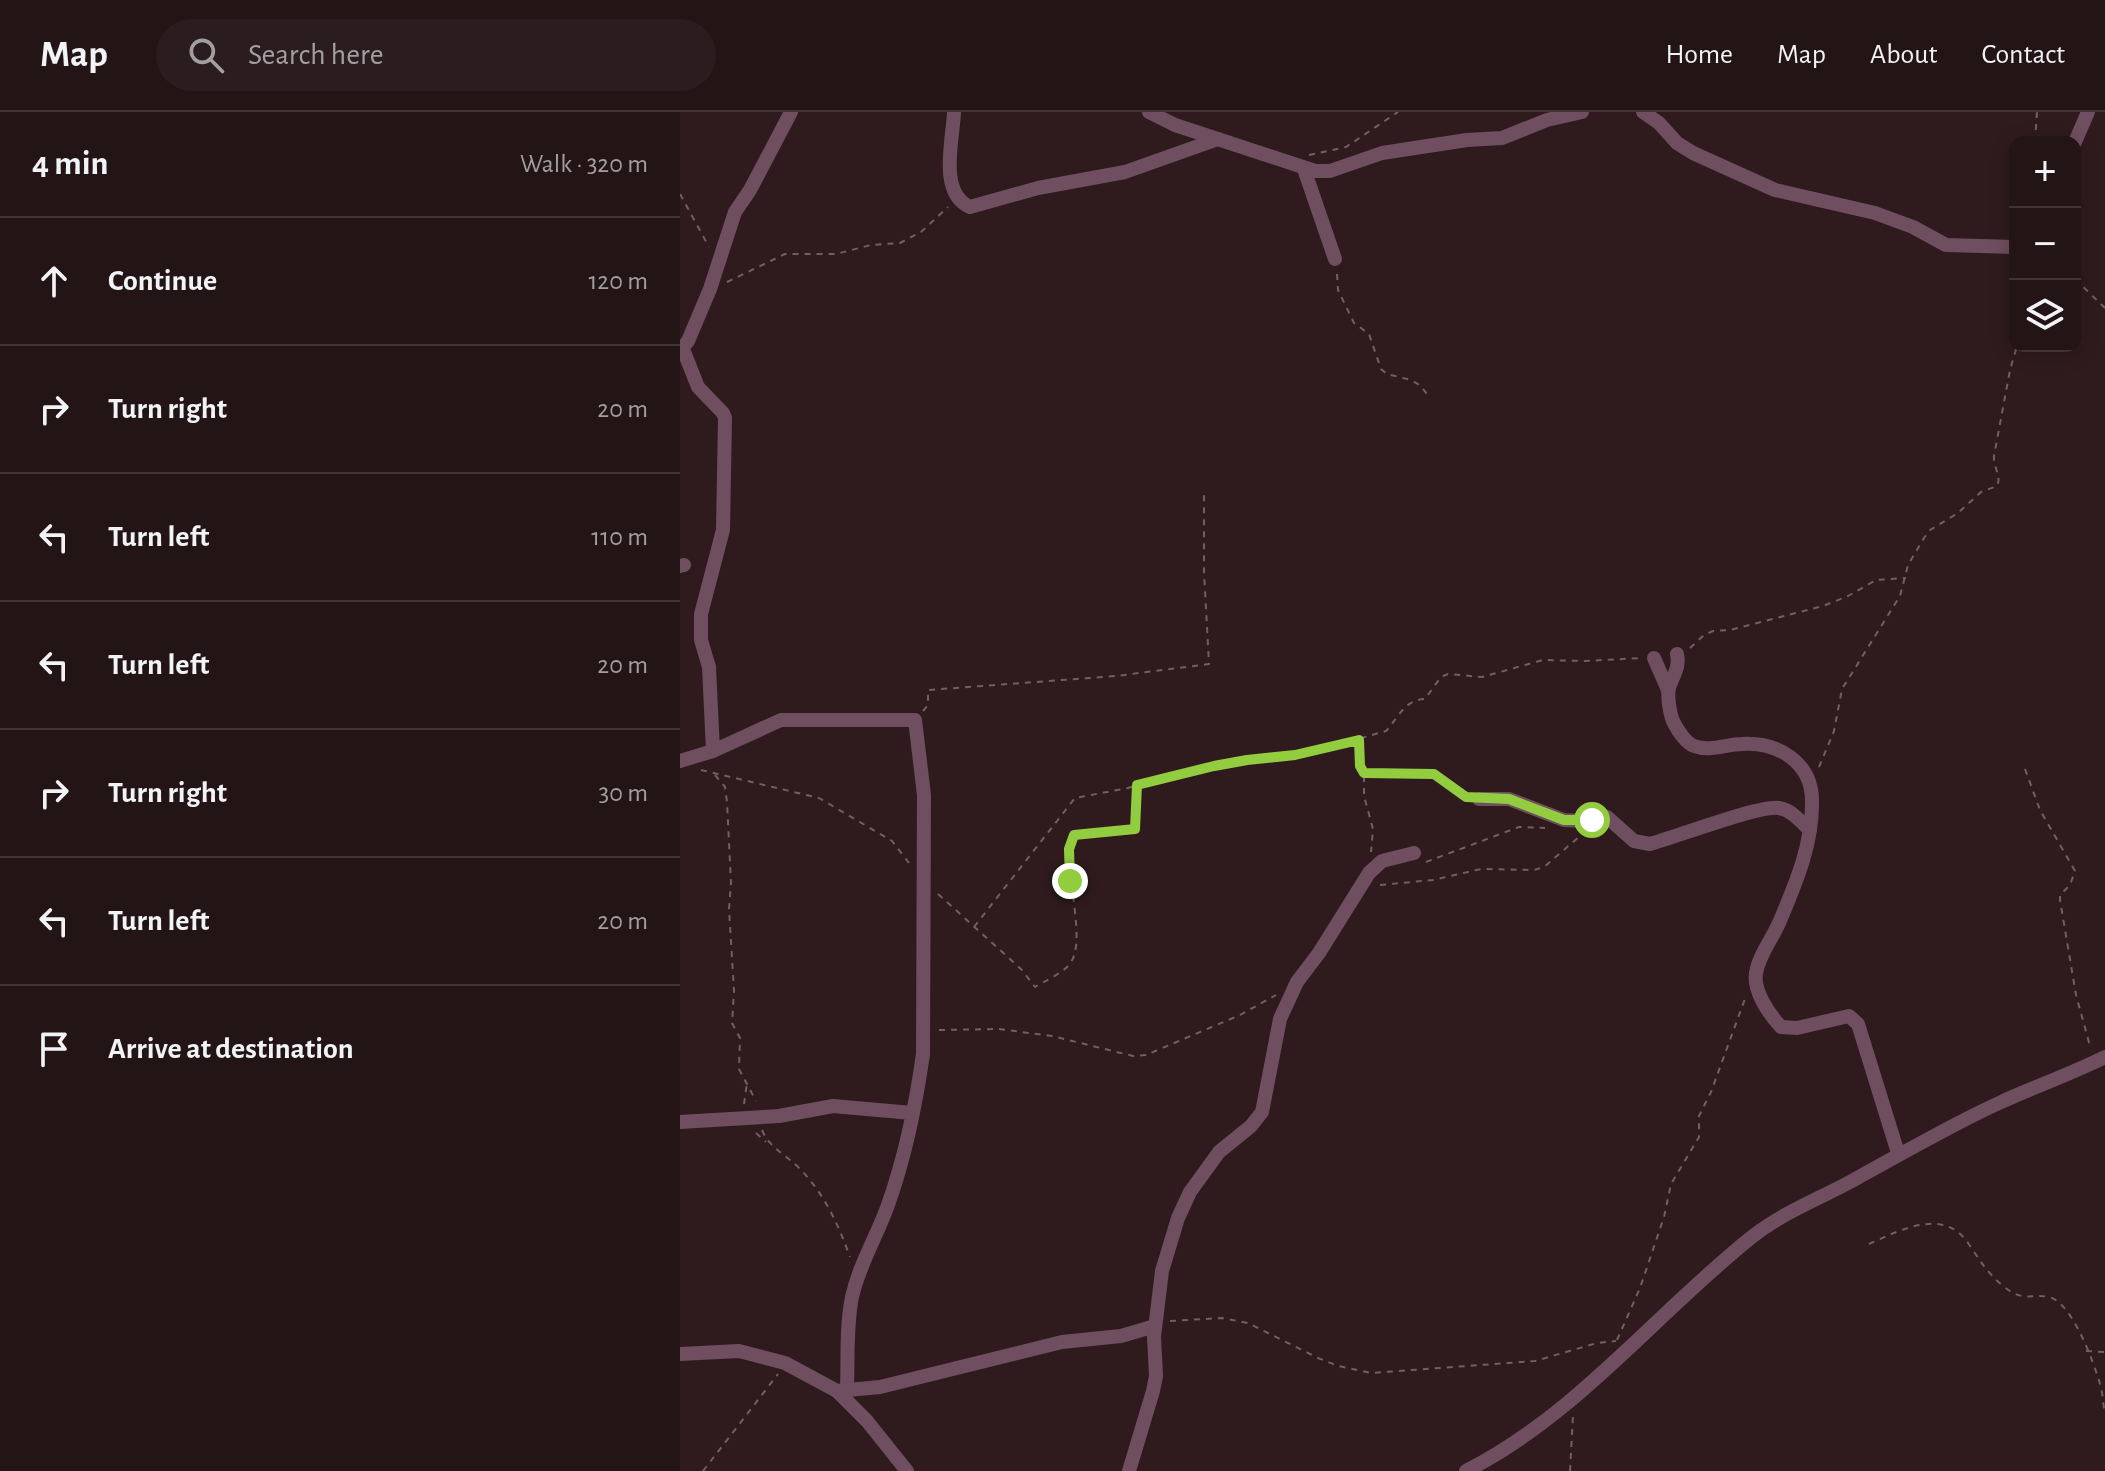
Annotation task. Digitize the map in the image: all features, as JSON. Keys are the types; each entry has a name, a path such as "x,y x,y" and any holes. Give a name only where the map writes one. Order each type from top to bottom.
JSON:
{"street":[{"path":"713,751 709,667 701,640 701,614 723,530 725,418 698,387 682,350 710,289 735,212 791,112"},
{"path":"954,112 951,186 960,202 970,207 1038,188 1125,172 1218,139"},
{"path":"1149,112 1175,125 1289,161 1304,169 1330,171 1382,153 1502,138 1547,120 1582,112"},
{"path":"1643,112 1659,123 1677,143 1693,153 1775,190 1875,213 1913,227 1946,245 2009,247"},
{"path":"2078,136 2088,112"},
{"path":"1304,169 1335,259"},
{"path":"1668,690 1679,663 1677,654"},
{"path":"1654,658 1668,690 1673,722 1687,742 1706,748 1742,744 1778,748 1794,758 1811,786 1810,830 1805,857 1756,973 1757,987 1771,1016 1781,1027 1797,1028 1849,1016 1858,1024 1898,1153"},
{"path":"686,765 781,720 915,720 924,795 925,882 923,1030 919,1082 889,1202 858,1274 851,1300 842,1391"},
{"path":"1479,799 1509,799 1564,820 1607,817 1634,841 1650,844 1757,811 1780,808 1795,816 1810,830"},
{"path":"1129,1471 1156,1376 1155,1326 1162,1271 1178,1218 1190,1192 1211,1162 1262,1112 1280,1019 1297,982 1369,873 1382,861 1416,859"},
{"path":"1466,1471 1570,1401 1664,1312 1755,1234 1898,1153 1997,1104 2100,1059"},
{"path":"680,1122 749,1118 833,1106 912,1113"},
{"path":"842,1391 920,1378 996,1357 1073,1340 1121,1336 1155,1326"},
{"path":"680,1354 739,1351 785,1363 842,1391 907,1471"}],"path":[{"path":"1289,161 1346,147 1398,112"},
{"path":"2035,136 2037,112"},
{"path":"680,194 718,261"},
{"path":"710,289 785,254 836,254 871,245 900,243 921,232 943,210 960,202"},
{"path":"1335,259 1338,290 1354,323 1369,334 1381,369 1387,374 1411,380 1421,386 1429,397"},
{"path":"2076,280 2105,308"},
{"path":"1811,786 1834,731 1842,689 1894,608 1908,565 1930,530 1958,513 1981,492 1997,486 1999,475 1993,463 2015,352"},
{"path":"915,720 928,705 928,690 1116,676 1209,664 1204,492"},
{"path":"1677,654 1691,648 1713,631 1810,610 1840,600 1876,580 1906,578"},
{"path":"974,927 1075,798 1214,766 1295,755 1359,740 1386,731 1396,715 1412,700 1425,699 1441,677 1448,674 1482,677 1543,660 1654,658"},
{"path":"1359,740 1364,796 1373,829 1369,873"},
{"path":"686,765 819,798 892,841 925,882 1021,969 1035,987 1069,965 1078,947 1070,881 1069,849 1074,835 1135,829 1137,785"},
{"path":"2025,769 2040,810 2075,871 2060,900 2076,995 2100,1059"},
{"path":"1364,773 1434,774 1466,797 1479,799"},
{"path":"715,774 725,787 727,802 734,991 732,1023 740,1038 739,1069 756,1097 749,1118"},
{"path":"1416,859 1519,827 1552,827 1564,820"},
{"path":"1359,889 1433,880 1481,869 1534,870 1544,867 1581,835"},
{"path":"1617,1341 1640,1288 1664,1217 1671,1184 1699,1137 1699,1116 1756,973"},
{"path":"923,1030 1019,1031 1133,1056 1146,1055 1240,1015 1297,982"},
{"path":"747,1083 749,1118 767,1143 798,1167 820,1191 837,1221 850,1259"},
{"path":"1869,1244 1928,1222 1949,1227 1967,1241 1978,1260 2004,1288 2027,1298 2049,1297 2055,1300 2073,1317 2099,1381 2105,1414"},
{"path":"1155,1326 1175,1320 1236,1320 1263,1329 1338,1366 1371,1373 1535,1361 1597,1343 1634,1342"},
{"path":"2086,1351 2105,1352"},
{"path":"703,1471 772,1386 785,1363"},
{"path":"1570,1401 1574,1413 1570,1471"}],"route":[{"path":"1070,881 1069,849 1074,835 1135,829 1137,785 1247,760 1312,752 1350,741 1359,740 1360,766 1364,773 1434,774 1466,797 1509,799 1564,820 1592,820"}]}
